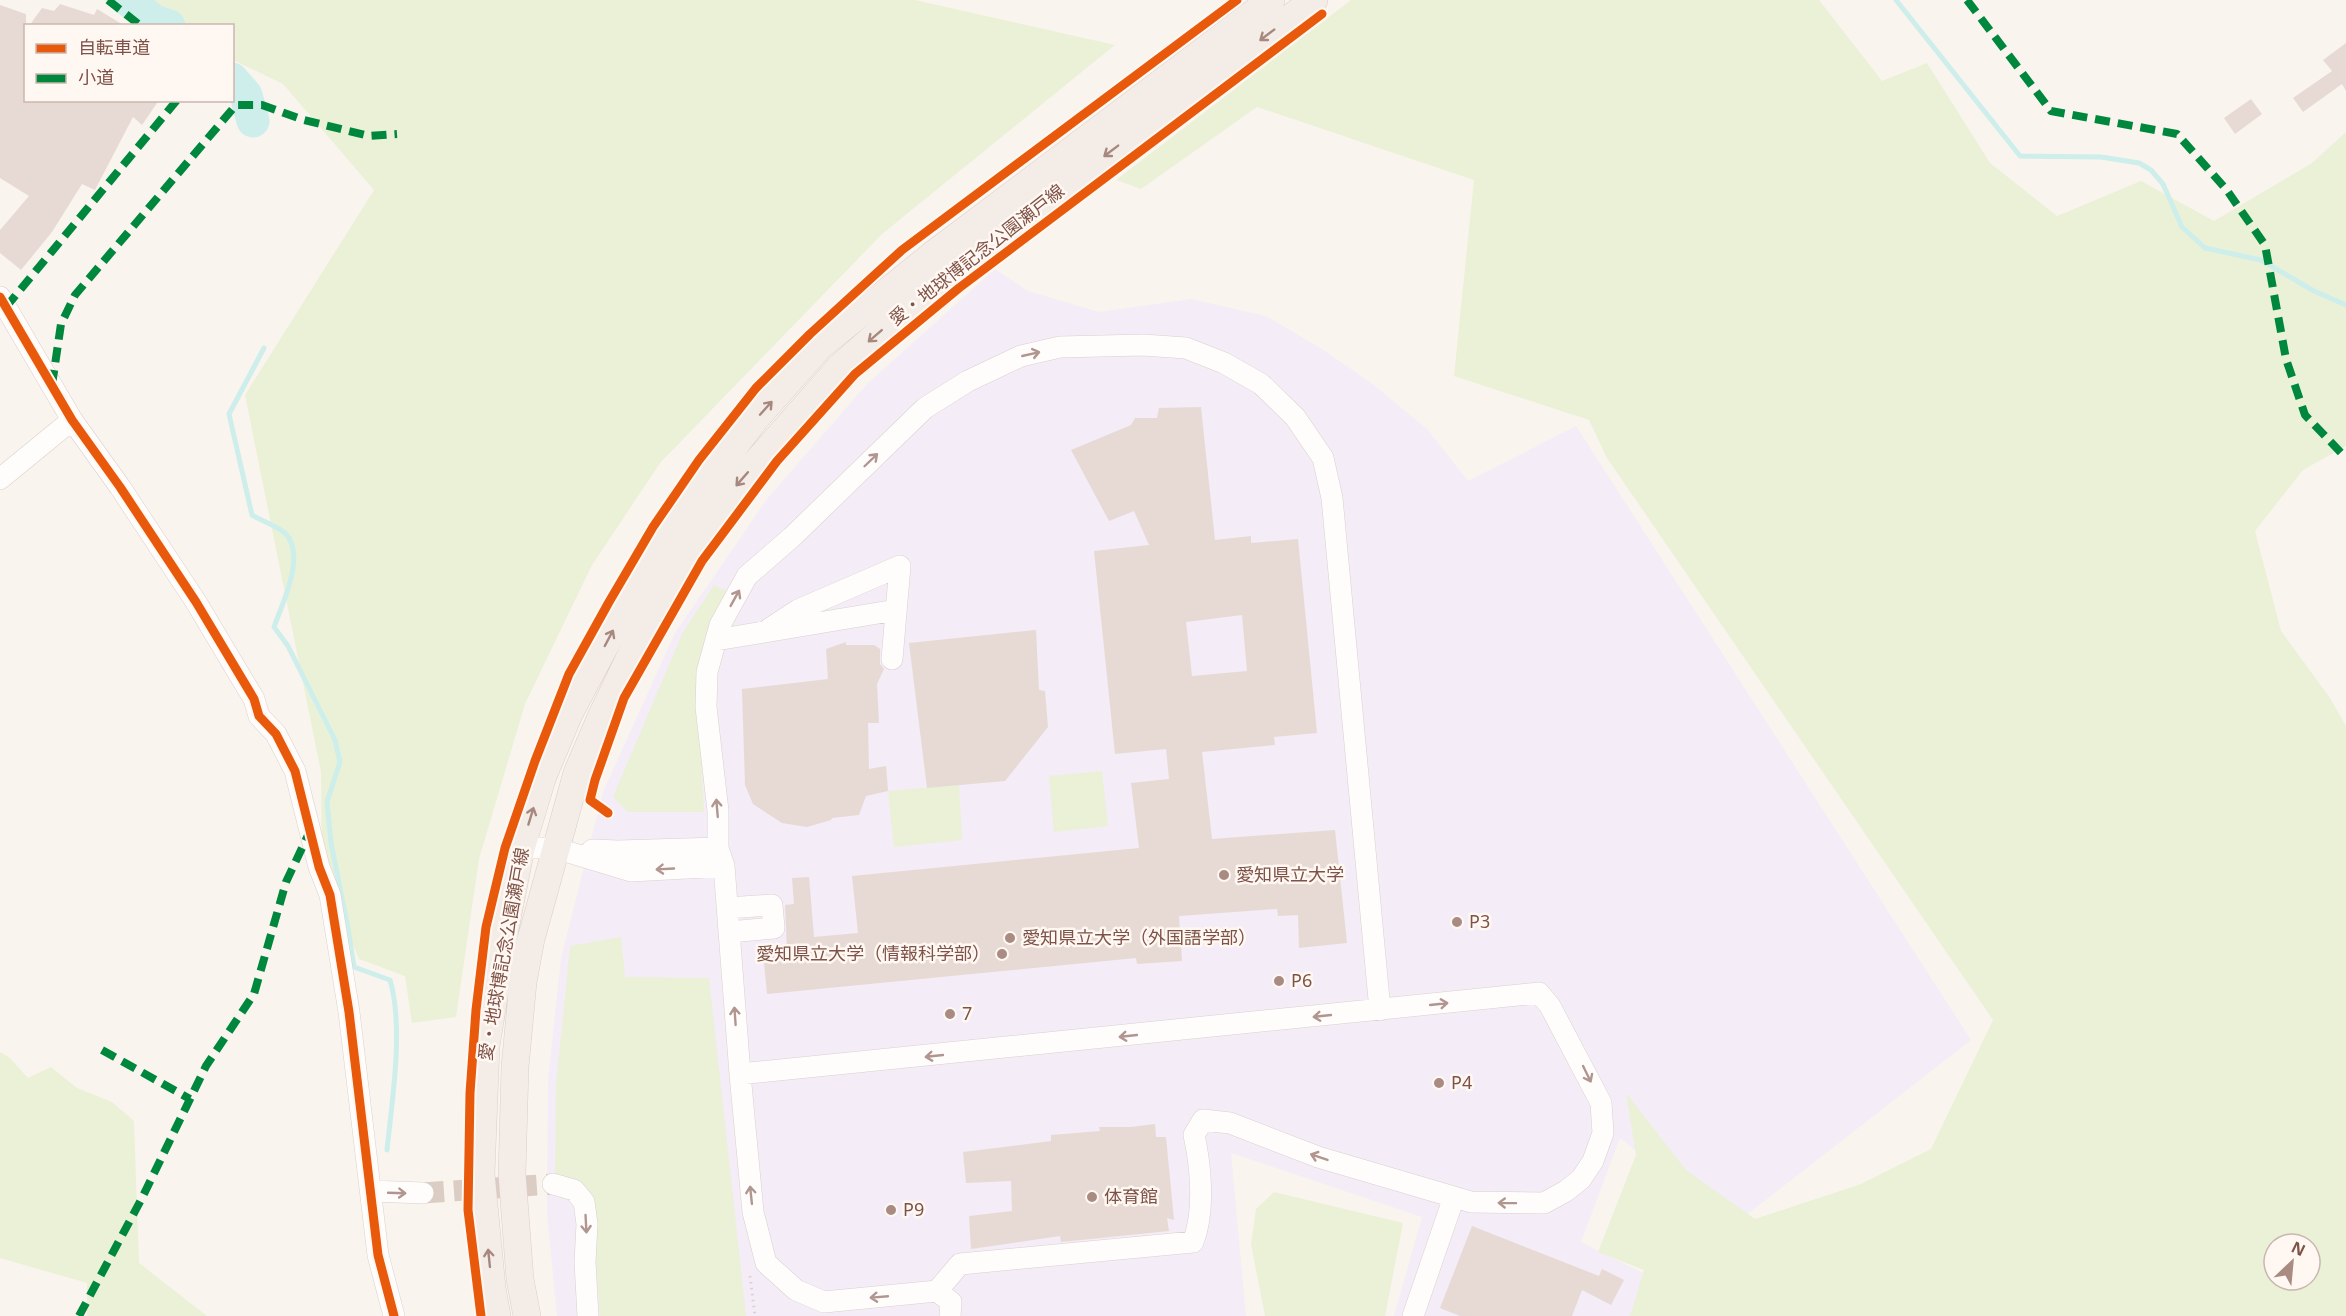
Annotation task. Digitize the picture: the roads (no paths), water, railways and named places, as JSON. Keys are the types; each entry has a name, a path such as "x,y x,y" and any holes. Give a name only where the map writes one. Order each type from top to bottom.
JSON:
{"main road":[{"name":"愛・地球博記念公園瀬戸線","path":"497,1316 492,1288 481,1174 486,1046 505,929 521,848 543,776 569,714 633,593 701,489 758,417 820,346 931,256 1271,0"},
{"name":"愛・地球博記念公園瀬戸線","path":"527,1316 520,1279 512,1174 514,1067 523,982 531,939 577,773 601,717 657,601 723,500 840,367 943,277 1314,0"}],"street":[{"path":"0,297 72,420 196,602 254,699 260,716 276,734 295,771 319,867 330,895 349,1012 378,1255 394,1316"},
{"path":"950,1316 951,1302 937,1291 824,1302 795,1290 766,1263 753,1212 718,811 706,707 707,672 720,625 747,576 792,537 925,408 968,381 1022,356 1060,347 1143,345 1186,348 1224,363 1261,384 1295,417 1323,458 1332,498 1340,564 1380,1010"},
{"path":"0,479 72,420"},
{"path":"770,629 798,609 900,566 892,659"},
{"path":"716,640 770,629 896,610"},
{"path":"521,848 555,848 631,871 721,857"},
{"path":"727,908 772,905 774,928 729,932"},
{"path":"740,1074 1539,993 1550,1006 1601,1103 1603,1132 1593,1161 1581,1179 1545,1203 1471,1202 1318,1157 1230,1123 1203,1120 1194,1135 1199,1158 1200,1226 1193,1242 960,1264 937,1291"},
{"path":"553,1184 574,1190 584,1202 588,1316"},
{"path":"371,1191 423,1193"},
{"path":"1413,1316 1454,1197"}],"waterway":[{"path":"128,0 154,21 163,24"},
{"path":"1896,0 2020,156 2101,157 2139,163 2151,170 2163,184 2182,227 2205,248 2261,260 2314,291 2346,305"},
{"path":"234,81 246,95 253,121"},
{"path":"264,348 229,414 252,515 282,530 291,542 294,554 291,580 274,627 288,646 335,740 340,762 327,802 331,843 354,967 390,980 394,999 397,1042 387,1150"}],"tunnel":[{"path":"423,1193 553,1184"}],"place":[{"name":"愛知県立大学","path":"1224,875"},
{"name":"P3","path":"1457,922"},
{"name":"愛知県立大学（外国語学部）","path":"1010,938"},
{"name":"愛知県立大学（情報科学部）","path":"1002,954"},
{"name":"P6","path":"1279,981"},
{"name":"7","path":"950,1014"},
{"name":"P4","path":"1439,1083"},
{"name":"体育館","path":"1092,1197"},
{"name":"P9","path":"891,1210"}]}
